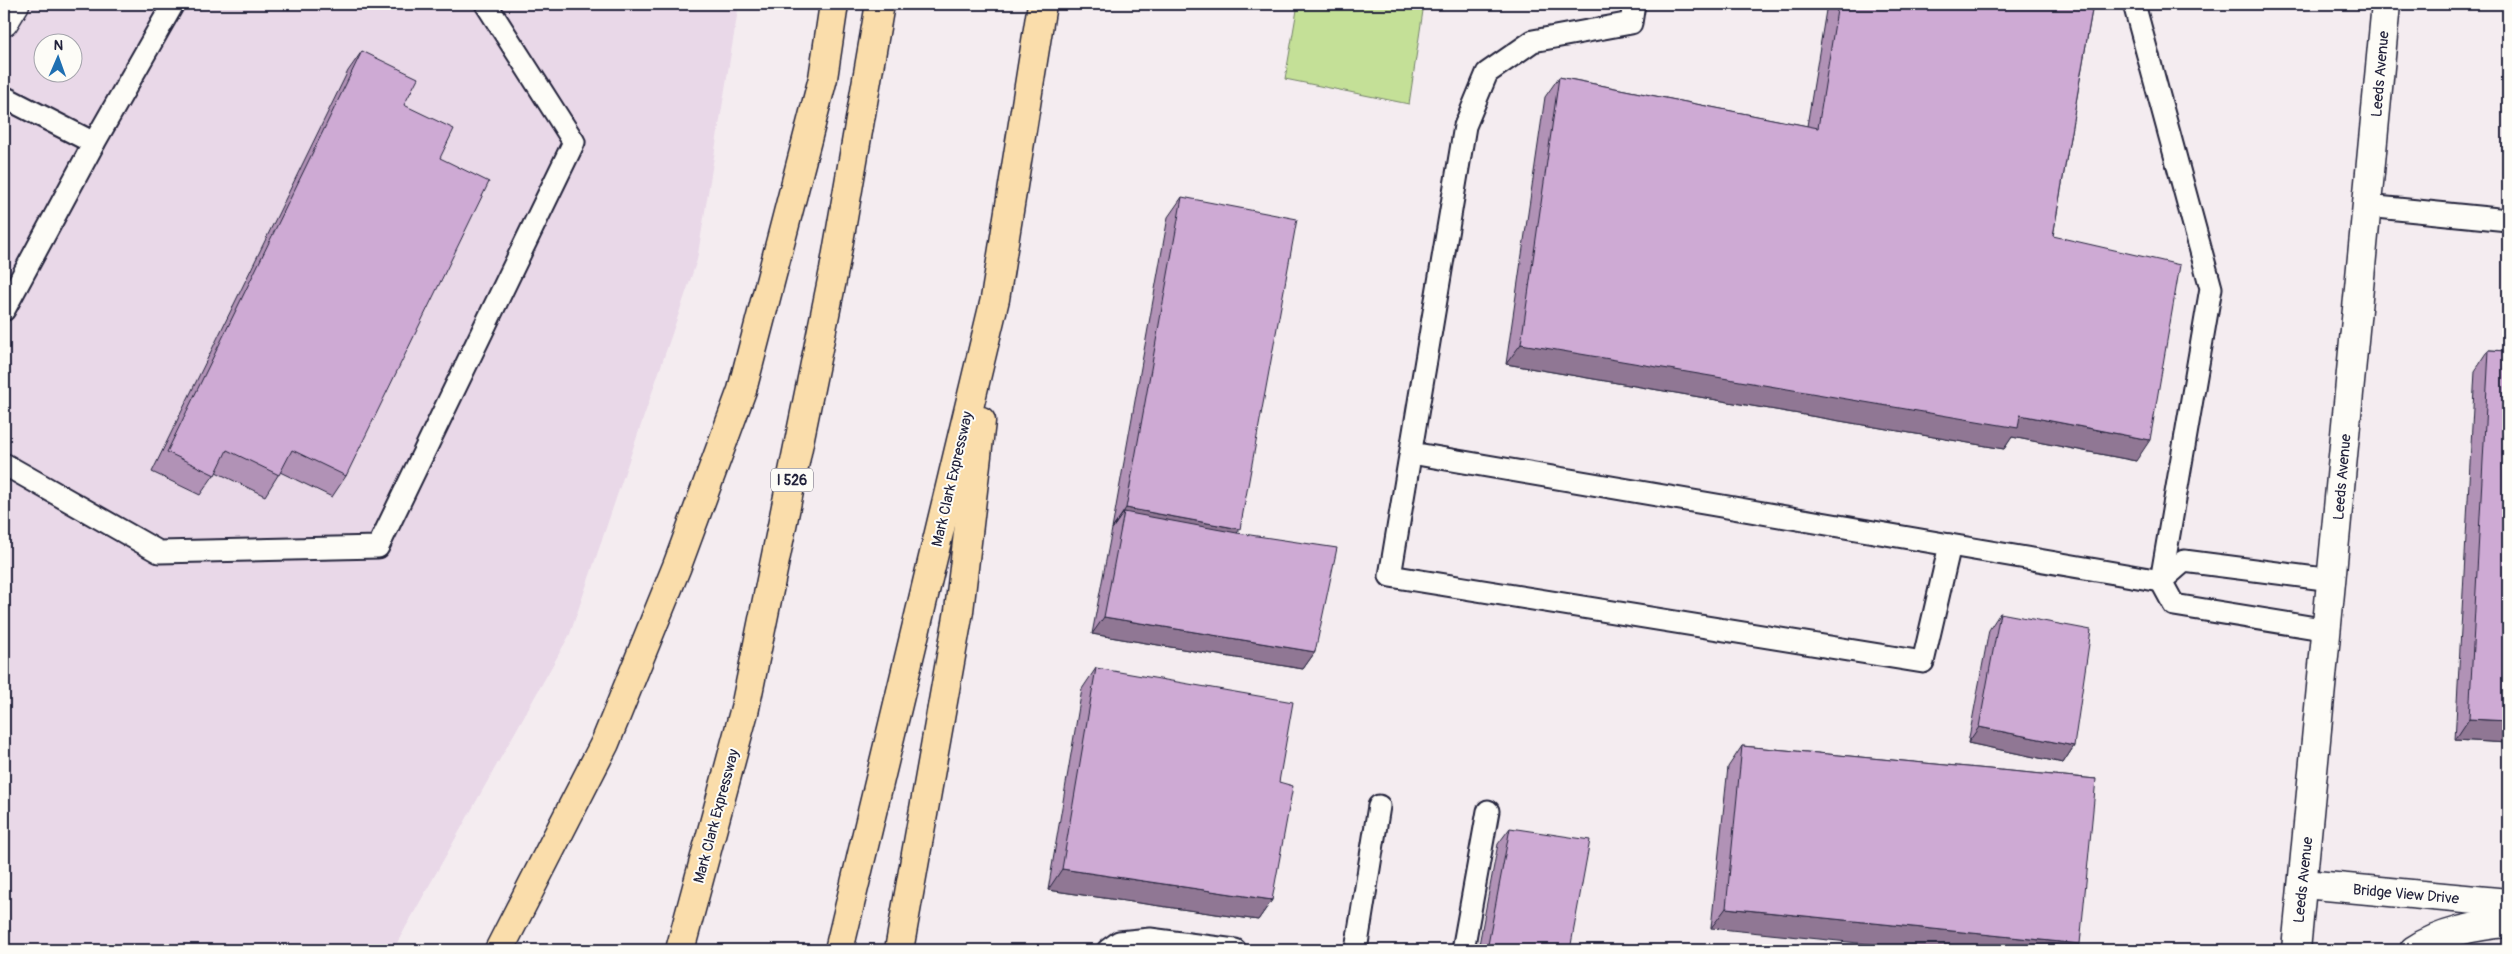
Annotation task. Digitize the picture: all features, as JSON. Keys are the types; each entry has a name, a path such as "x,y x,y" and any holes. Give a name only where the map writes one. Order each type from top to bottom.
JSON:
{"highway":[{"path":"499,950 605,743 677,566 742,390 823,78 834,4"},
{"name":"Mark Clark Expressway","path":"680,950 745,708 834,270 880,4"},
{"name":"Mark Clark Expressway","path":"840,950 995,299 1042,4"},
{"path":"899,950 960,611 995,299"}],"street":[{"path":"4,22 14,4"},
{"name":"Leeds Avenue","path":"2296,950 2304,884 2386,4"},
{"name":"Bridge View Drive","path":"2304,884 2508,903"},
{"path":"2414,950 2428,940 2491,924 2508,923"}],"lane":[{"path":"4,310 94,143 173,4"},
{"path":"4,464 160,552 378,546 574,142 486,4"},
{"path":"1634,4 1631,23 1533,41 1487,73 1465,126 1390,576 1923,662 1950,545"},
{"path":"2134,4 2211,288 2162,581 2174,605 2328,630"},
{"path":"4,97 94,143"},
{"path":"2367,206 2508,220"},
{"path":"1410,453 2162,581"},
{"path":"2162,581 2184,561 2332,580"},
{"path":"1356,950 1379,806"},
{"path":"1463,950 1488,811"},
{"path":"1108,950 1119,942 1150,939 1235,950"}],"shaded area":[{"path":"4,4 739,4 697,260 570,634 393,950 4,950"}],"green space":[{"path":"1298,4 1424,4 1409,104 1285,79"}],"building":[{"path":"1838,4 2093,4 2053,236 2180,265 2150,440 2020,415 2018,428 1521,344 1559,77 1818,128"},
{"path":"362,51 418,78 404,105 454,129 440,158 489,182 346,476 292,450 279,475 227,450 215,475 167,452"},
{"path":"1182,197 1297,219 1240,529 1126,508"},
{"path":"2489,350 2508,351 2508,721 2469,719"},
{"path":"1124,512 1237,533 1337,548 1315,652 1104,617"},
{"path":"2000,613 2091,630 2074,746 1979,727"},
{"path":"1096,668 1293,702 1279,782 1293,786 1272,900 1062,869"},
{"path":"1742,746 2096,779 2080,944 1726,908"},
{"path":"1510,828 1590,840 1570,950 1487,950"}]}
